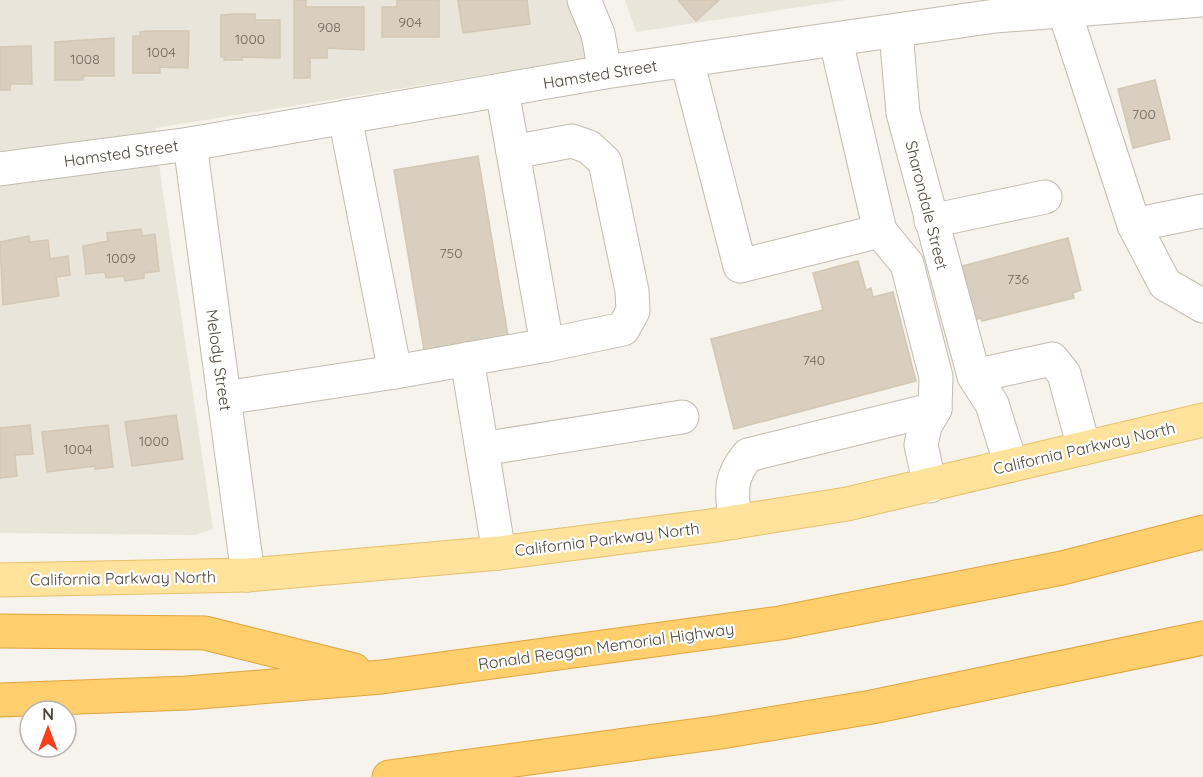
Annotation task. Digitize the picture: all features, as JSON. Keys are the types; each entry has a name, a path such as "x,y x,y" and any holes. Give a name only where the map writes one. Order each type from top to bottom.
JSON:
{"highway":[{"name":"Ronald Reagan Memorial Highway","path":"0,700 187,693 382,677 780,623 1062,568 1203,532"},
{"path":"0,631 205,633 382,677"},
{"path":"389,777 721,732 872,707 1203,638"}],"main road":[{"name":"California Parkway North","path":"0,580 248,575 499,553 735,522 847,504 930,486 1203,420"}],"street":[{"path":"584,0 598,34 605,72"},
{"name":"Hamsted Street","path":"0,169 190,144 605,72 896,32 995,8 1065,10 1203,0"},
{"path":"1065,10 1134,225 1165,284 1203,306"},
{"name":"Sharondale Street","path":"896,32 903,113 931,221 974,376 992,404 1011,465"},
{"path":"836,41 880,231 907,264 936,377 935,409 925,426 921,445 930,486"},
{"path":"687,61 740,266 880,231"},
{"path":"502,90 547,345"},
{"path":"345,117 395,372"},
{"path":"224,398 395,372 623,329 633,311 632,291 605,162 589,147 572,141 513,153"},
{"name":"Melody Street","path":"190,144 248,575"},
{"path":"931,221 1045,197"},
{"path":"1134,225 1203,211"},
{"path":"974,376 1052,358 1065,374 1084,448"},
{"path":"466,359 499,553"},
{"path":"735,522 731,488 736,469 748,455 935,409"},
{"path":"482,449 682,417"}],"shaded area":[{"path":"0,0 602,0 620,53 156,128 160,172 213,529 196,535 0,533"},
{"path":"625,0 845,0 636,32"}],"building":[{"path":"294,0 306,0 306,7 364,7 364,50 327,48 327,58 310,58 310,78 294,78"},
{"path":"397,0 439,0 439,37 382,37 382,7 397,7"},
{"path":"458,0 527,0 530,24 463,33"},
{"path":"678,0 719,0 696,21"},
{"path":"255,14 255,20 280,20 280,58 242,57 242,60 224,60 224,57 221,57 221,15"},
{"path":"189,31 188,68 160,67 160,73 133,73 133,36 140,36 140,32"},
{"path":"114,38 114,76 83,76 83,80 55,80 55,42"},
{"path":"31,46 32,84 10,84 10,90 0,90 0,47"},
{"path":"1155,80 1170,139 1133,148 1118,89"},
{"path":"478,156 508,336 424,350 394,170"},
{"path":"141,229 142,236 155,234 159,271 144,273 144,278 125,281 124,276 106,278 105,272 86,274 83,246 108,241 107,233"},
{"path":"29,236 30,242 48,240 50,259 68,256 70,275 56,277 59,296 3,305 0,242"},
{"path":"1068,238 1081,290 1073,293 1074,298 982,321 981,318 969,321 955,268"},
{"path":"858,261 866,290 871,288 873,297 893,292 916,381 734,429 711,339 823,310 813,273"},
{"path":"176,415 183,459 132,466 125,422"},
{"path":"30,425 33,454 15,455 17,476 0,478 0,428"},
{"path":"108,425 113,467 95,469 95,466 47,472 42,432"}]}
